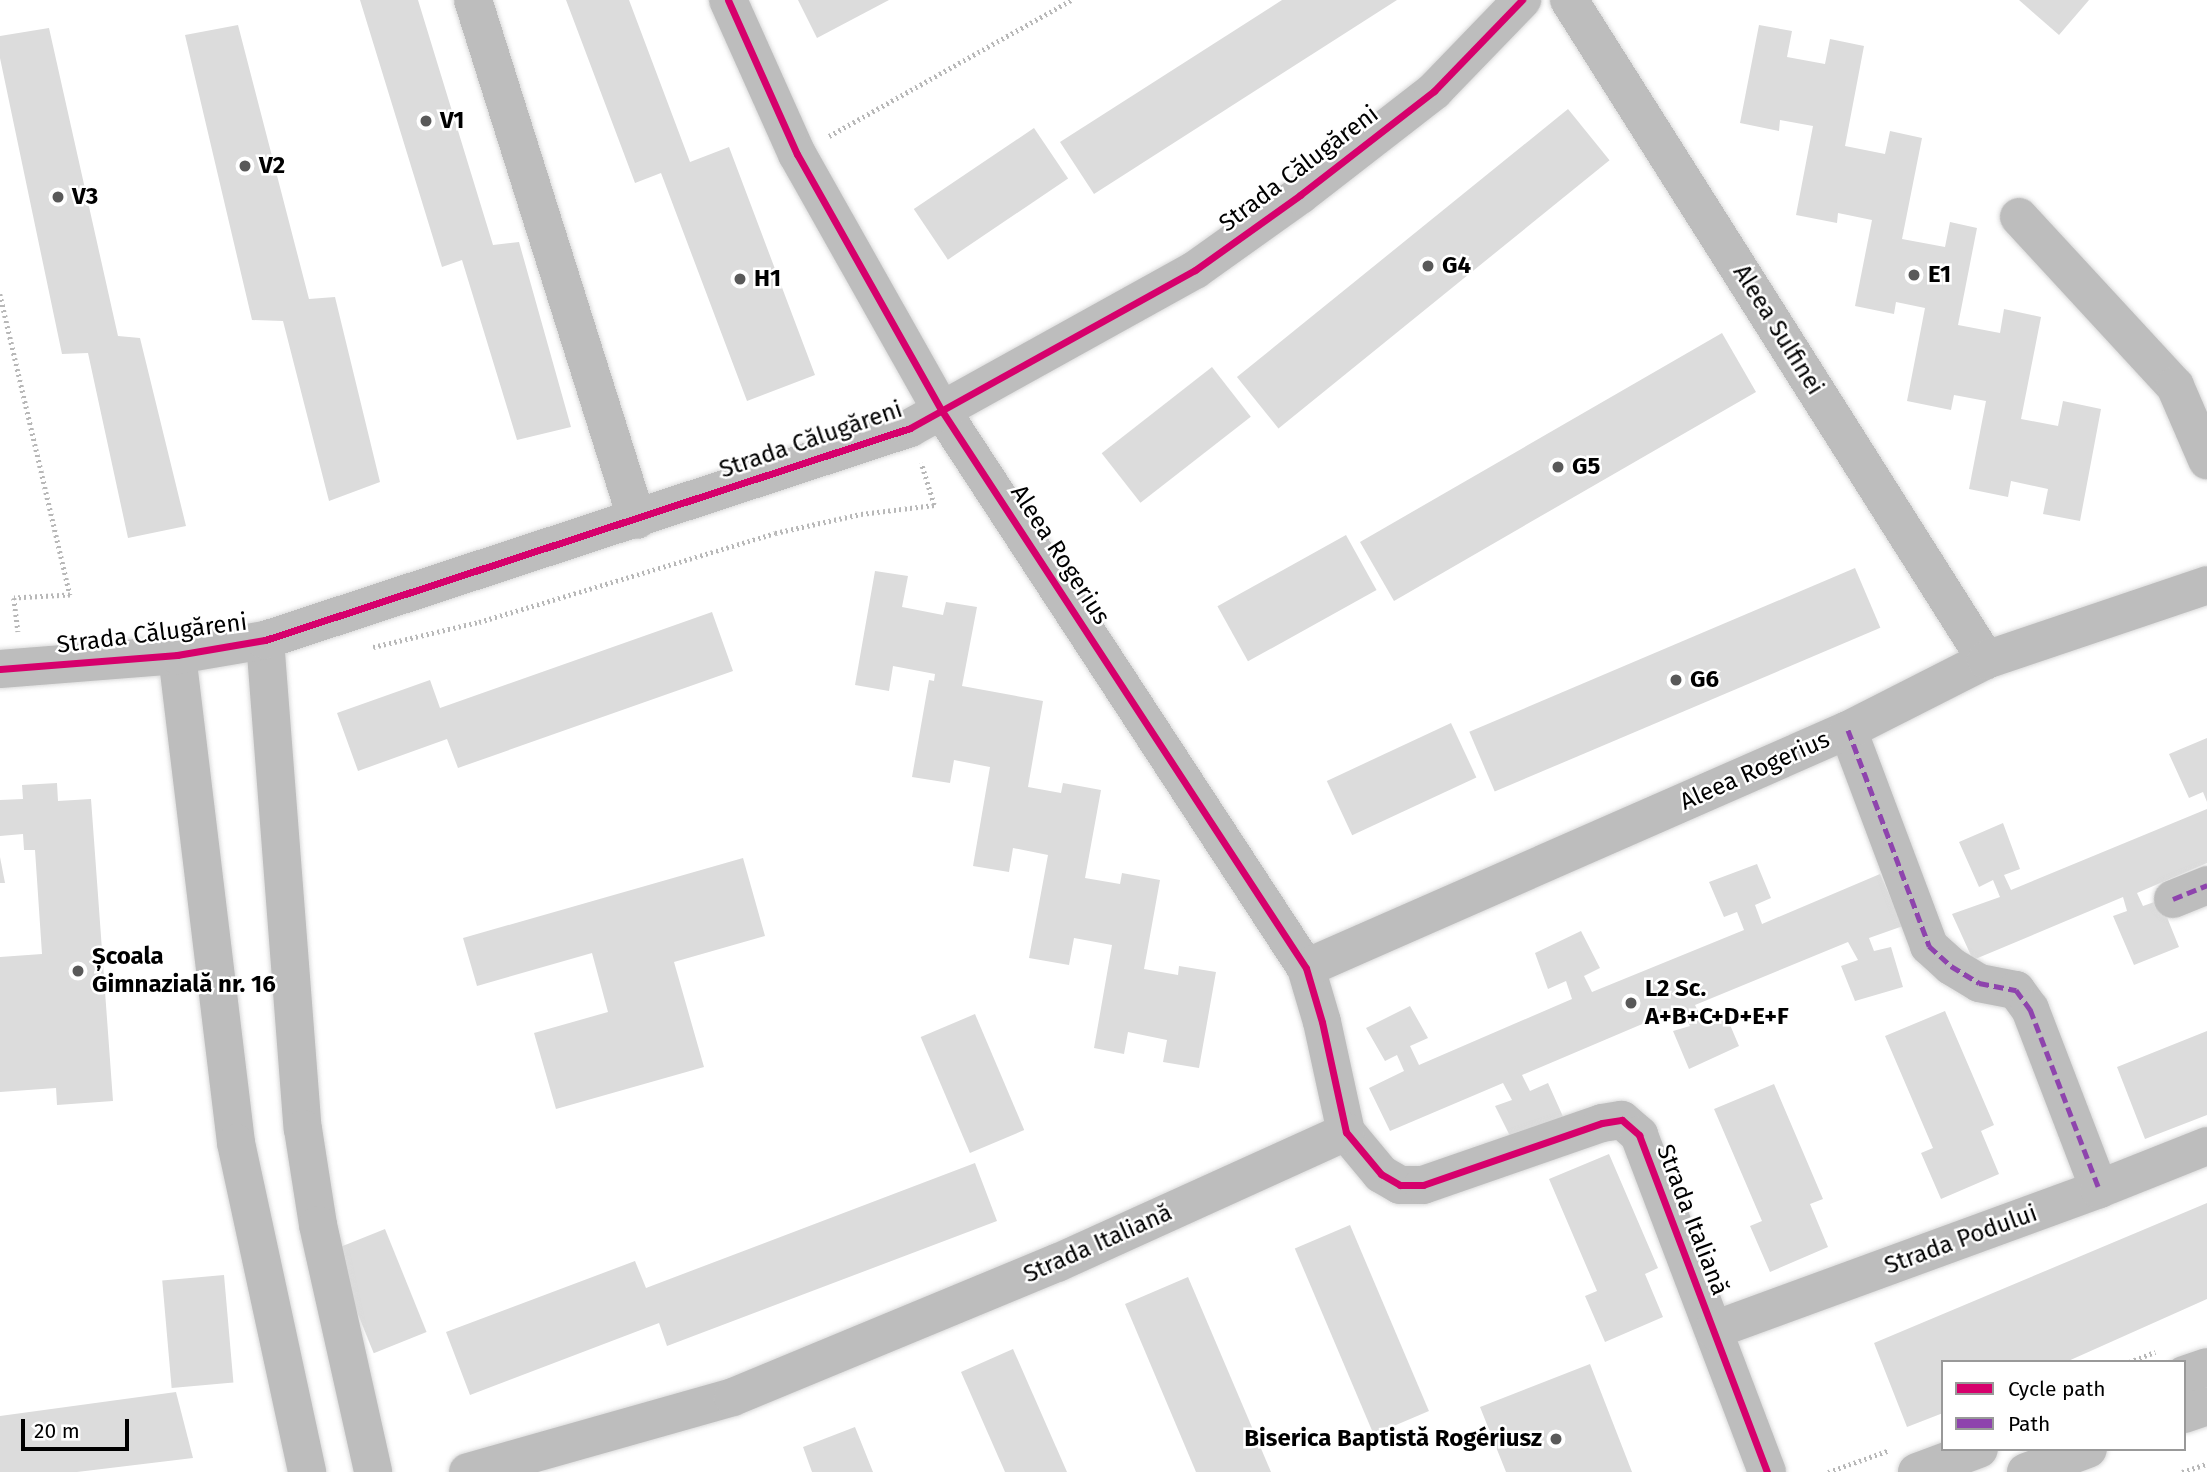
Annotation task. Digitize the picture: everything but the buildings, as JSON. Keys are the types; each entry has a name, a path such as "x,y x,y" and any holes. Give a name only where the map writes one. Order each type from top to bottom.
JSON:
{"street":[{"path":"473,0 637,520"},
{"name":"Aleea Rogerius","path":"729,0 797,154 942,411 1306,968 1322,1022 1346,1132"},
{"name":"Strada Călugăreni","path":"11,669 177,655 265,640 637,520 910,428 1195,270 1300,195 1433,91 1522,0"},
{"name":"Aleea Sulfinei","path":"1570,0 1986,660"},
{"path":"2019,217 2175,386 2207,460"},
{"name":"Aleea Rogerius","path":"1306,968 1848,730 1986,660 2207,584"},
{"path":"265,640 303,1129 318,1225 373,1472"},
{"path":"177,655 236,1143 307,1472"},
{"path":"1848,730 1928,946 1951,966 1979,983 2016,990 2030,1009 2099,1189"},
{"name":"Strada Italiană","path":"468,1472 733,1397 1057,1263 1346,1132 1381,1174 1400,1185 1423,1185 1602,1123 1622,1120 1639,1135 1766,1472"},
{"name":"Strada Podului","path":"1714,1330 2099,1189 2207,1146"},
{"path":"2186,1374 2207,1367"},
{"path":"2186,1413 2207,1406"},
{"path":"1917,1472 1974,1451"},
{"path":"2026,1472 2083,1451"}],"path":[{"path":"797,154 1071,0"},
{"path":"0,294 70,595 14,598 11,669"},
{"path":"2182,1472 2207,1464"}],"marked path":[{"path":"1848,730 1929,946 1951,966 1979,983 2016,990 2030,1009 2099,1189"},
{"path":"2173,899 2207,885"}],"cycle path":[{"path":"728,0 797,154 942,411 1306,968 1322,1022 1346,1132 1381,1174 1400,1185 1423,1185 1602,1123 1622,1120 1639,1135 1767,1472"},
{"path":"0,669 177,655 265,640 910,428 1195,270 1300,195 1434,91 1522,0"}],"place":[{"name":"V1","path":"426,121"},
{"name":"V2","path":"245,166"},
{"name":"V3","path":"58,197"},
{"name":"G4","path":"1428,266"},
{"name":"E1","path":"1914,275"},
{"name":"H1","path":"740,279"},
{"name":"G5","path":"1558,467"},
{"name":"G6","path":"1676,680"},
{"name":"Școala Gimnazială nr. 16","path":"78,971"},
{"name":"L2 Sc. A+B+C+D+E+F","path":"1631,1003"},
{"name":"Biserica Baptistă Rogériusz","path":"1556,1439"}]}
